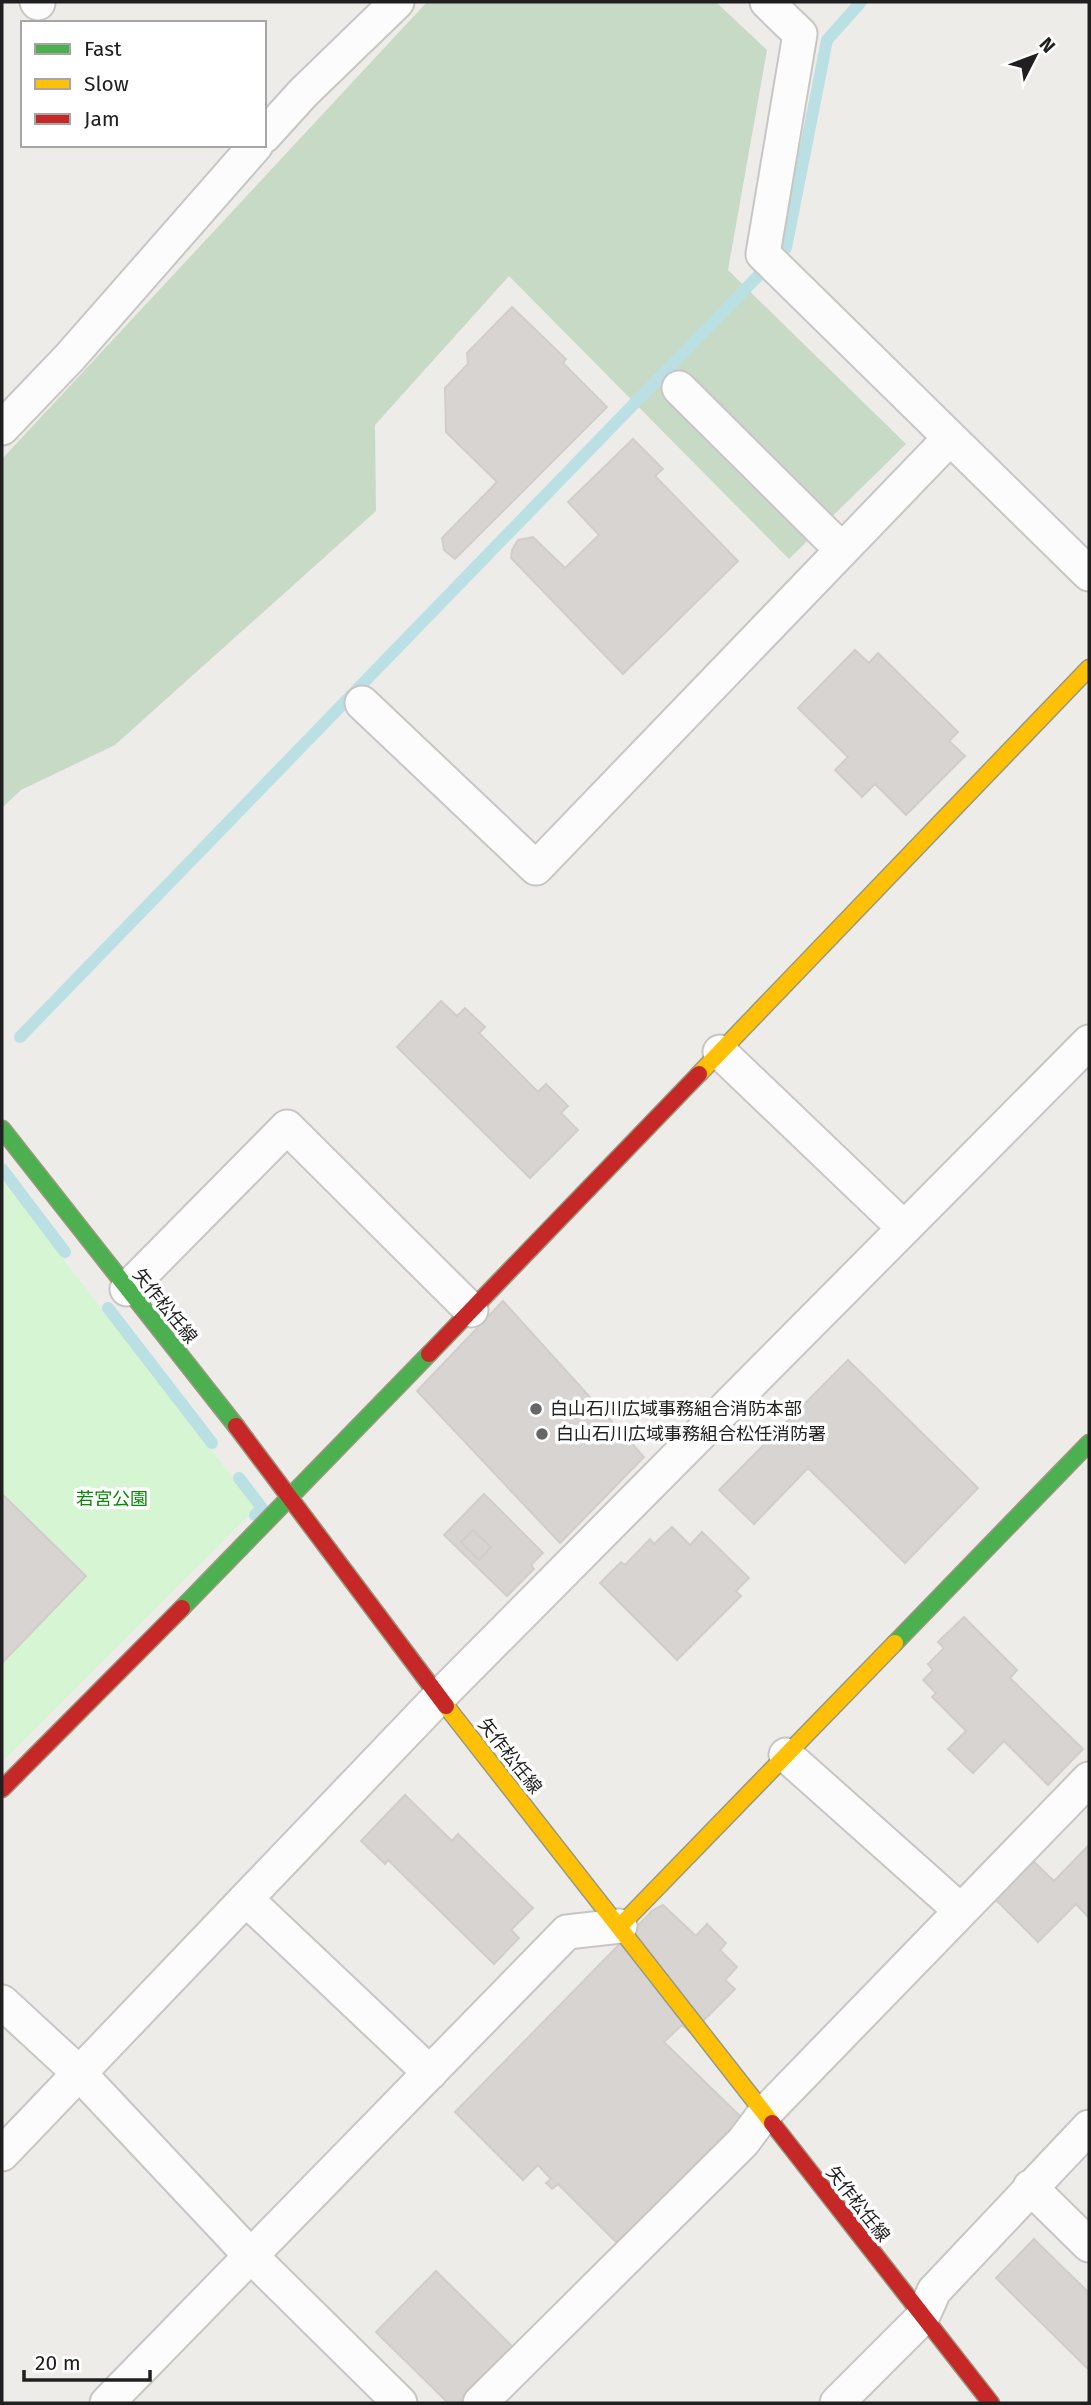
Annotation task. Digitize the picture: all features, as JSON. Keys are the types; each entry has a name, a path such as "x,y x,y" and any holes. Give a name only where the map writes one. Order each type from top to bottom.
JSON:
{"street":[{"path":"266,134 303,93 397,2"},
{"path":"767,2 800,34 763,254 1089,574"},
{"path":"2,428 70,357 254,147"},
{"path":"679,388 842,550"},
{"path":"362,703 537,868 950,438"},
{"path":"2,1790 292,1497 1089,668"},
{"path":"2,2154 439,1697 1089,1042"},
{"path":"720,1052 903,1227"},
{"path":"127,1289 287,1127 471,1310"},
{"name":"矢作松任線","path":"2,1129 292,1497 439,1697 991,2403"},
{"path":"107,2403 568,1932 620,1926 1089,1443"},
{"path":"786,1755 961,1910"},
{"path":"480,2403 743,2143 764,2115 1089,1779"},
{"path":"246,1899 430,2073"},
{"path":"2,2002 79,2073 251,2256 400,2403"},
{"path":"837,2403 922,2318 934,2291 1089,2127"},
{"path":"1030,2187 1089,2245"}],"green space":[{"path":"427,2 716,2 767,50 728,270 906,444 789,559 509,276 375,425 376,511 115,745 21,790 2,808 2,459"},
{"name":"若宮公園","path":"2,1180 256,1508 2,1762"}],"building":[{"path":"512,307 566,359 563,363 607,407 455,559 444,550 442,538 497,482 446,432 445,388 468,364 467,353"},
{"path":"633,439 663,469 655,476 738,561 623,674 511,558 518,540 533,537 565,568 599,535 568,502"},
{"path":"855,650 869,663 878,653 958,732 949,741 965,756 906,815 875,784 862,797 835,770 848,757 798,708"},
{"path":"441,1001 457,1016 465,1008 485,1027 479,1033 538,1092 546,1084 568,1106 561,1113 578,1130 530,1178 397,1047"},
{"path":"503,1301 644,1457 560,1543 417,1391"},
{"path":"848,1360 978,1488 905,1563 808,1468 754,1524 719,1490"},
{"path":"2,1494 86,1576 2,1663"},
{"path":"484,1494 543,1553 531,1565 534,1569 507,1596 444,1535"},
{"path":"672,1527 690,1545 702,1532 749,1578 736,1591 741,1596 677,1660 600,1583 621,1562 625,1565 650,1539 654,1544"},
{"path":"473,1530 491,1547 479,1560 461,1542"},
{"path":"964,1617 1017,1670 1010,1678 1083,1749 1048,1785 1004,1741 973,1773 948,1749 966,1731 932,1697 936,1693 923,1680 933,1670 928,1664 944,1648 938,1642"},
{"path":"405,1795 452,1841 458,1834 533,1908 511,1930 519,1938 494,1964 388,1860 385,1864 361,1841"},
{"path":"1089,1845 1089,1918 1076,1904 1038,1942 994,1898 1032,1860 1054,1881"},
{"path":"663,1905 696,1936 707,1924 726,1943 720,1950 737,1967 725,1980 735,1989 691,2033 682,2025 664,2042 742,2118 618,2244 558,2184 552,2189 546,2183 551,2179 538,2165 523,2180 455,2112 653,1910"},
{"path":"1034,2239 1089,2293 1089,2370 996,2278"},
{"path":"436,2271 515,2349 462,2403 448,2403 376,2332"}],"waterway":[{"path":"786,248 827,40 861,2"},
{"path":"20,1037 758,276"},
{"path":"2,1169 65,1252"},
{"path":"108,1308 212,1443"},
{"path":"239,1478 262,1508 255,1515"}],"traffic: fast":[{"path":"2,1129 236,1426"},
{"path":"182,1608 429,1354"},
{"path":"895,1643 1089,1443"}],"traffic: slow":[{"path":"699,1074 1089,668"},
{"path":"620,1926 895,1643"},
{"path":"446,1706 772,2123"}],"traffic: jam":[{"path":"429,1354 699,1074"},
{"path":"236,1426 446,1706"},
{"path":"2,1789 182,1608"},
{"path":"772,2123 991,2403"}],"place":[{"name":"白山石川広域事務組合消防本部","path":"536,1409"},
{"name":"白山石川広域事務組合松任消防署","path":"542,1434"}]}
